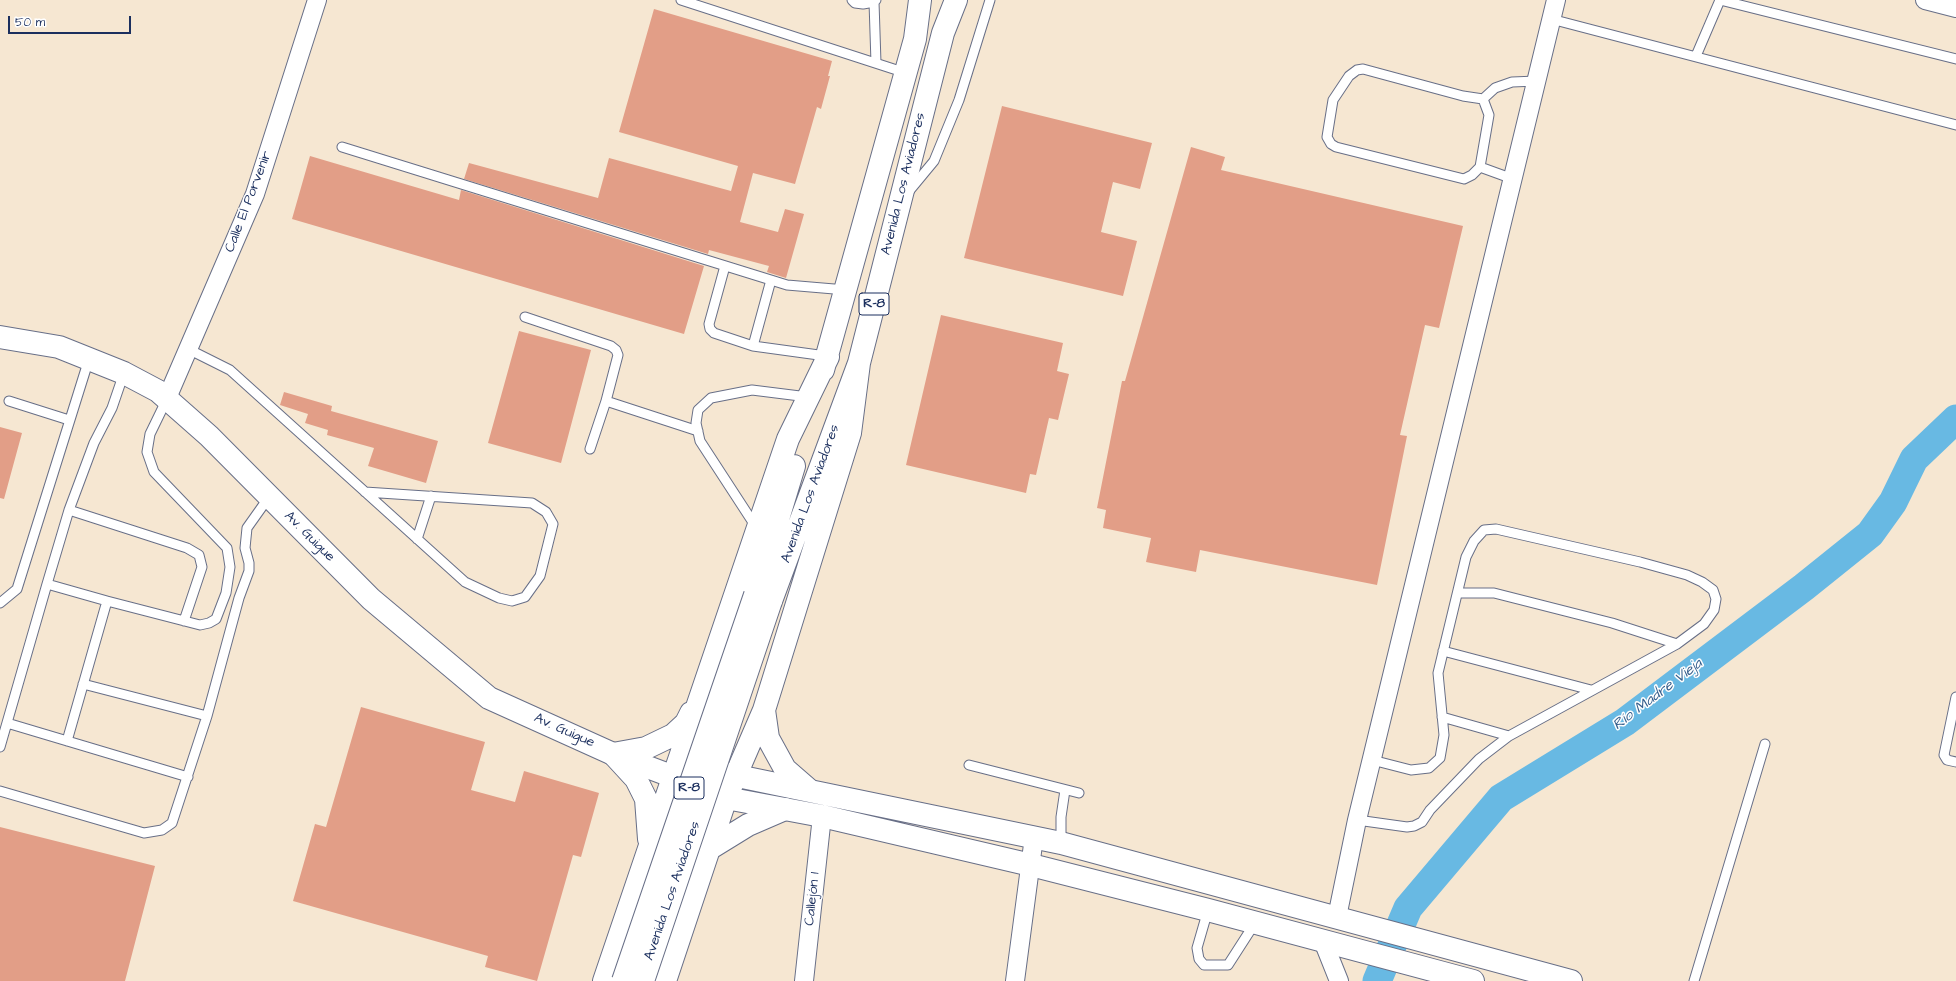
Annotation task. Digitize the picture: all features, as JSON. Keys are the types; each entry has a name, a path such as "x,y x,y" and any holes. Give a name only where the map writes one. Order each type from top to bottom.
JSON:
{"main road":[{"name":"Avenida Los Aviadores","path":"643,981 763,598 915,39 920,0"},
{"name":"Avenida Los Aviadores","path":"623,981 763,598 859,363 943,33 956,0"},
{"name":"Av. Guigue","path":"0,337 59,347 124,372 158,391 209,436 371,599 489,698 613,754 677,769"},
{"path":"677,769 788,439 828,356"},
{"name":"R-8","path":"736,776 764,710 850,433 859,363"},
{"path":"613,754 646,748 673,735 686,723 702,695"},
{"path":"764,710 768,738 785,769 808,789"},
{"path":"613,754 636,778 646,799 650,850"},
{"name":"R-8","path":"604,981 677,769"},
{"path":"677,769 736,776 808,789 1061,843 1572,981"},
{"path":"677,769 726,798 822,816 1031,865 1256,922 1354,950 1473,981"},
{"path":"666,981 726,798 736,776"},
{"path":"709,849 748,825 785,809"}],"street":[{"name":"Calle El Porvenir","path":"167,398 256,194 317,0"},
{"path":"1347,920 1358,820 1556,0"},
{"path":"1925,0 1950,5"},
{"name":"Callejón 1","path":"804,981 822,816"},
{"path":"1015,981 1034,837"},
{"path":"1323,941 1339,981"}],"lane":[{"path":"852,0 855,3 863,4 875,1 876,63"},
{"path":"900,202 934,161 959,100 990,0"},
{"path":"1696,56 1720,0 1956,59"},
{"path":"685,1 906,73"},
{"path":"1551,19 1956,125"},
{"path":"1483,99 1489,115 1480,167 1472,175 1464,179 1336,147 1331,144 1327,137 1333,100 1349,76 1357,70 1363,69 1463,96 1483,99 1496,88 1512,82 1537,81"},
{"path":"342,147 787,285 846,290"},
{"path":"1480,167 1513,179"},
{"path":"725,266 709,324 710,329 714,333 752,346 828,356"},
{"path":"752,346 771,280"},
{"path":"525,317 611,346 616,350 618,355 606,400 590,449"},
{"path":"188,350 230,370 465,582 499,598 512,601 525,597 540,576 553,524 546,512 532,503 366,492"},
{"path":"0,603 17,589 89,359"},
{"path":"0,746 69,510 94,443 112,408 124,372"},
{"path":"758,529 700,441 696,423 698,410 711,398 752,390 808,397"},
{"path":"47,584 107,602 200,625 209,623 216,619 226,593 230,567 227,548 154,472 147,452 150,434 167,398"},
{"path":"8,400 69,420"},
{"path":"606,400 698,431"},
{"path":"417,539 431,496"},
{"path":"0,791 144,832 162,830 172,823 207,716 239,598 249,571 245,548 247,528 269,498"},
{"path":"69,510 187,548 199,555 202,567 184,621"},
{"path":"1358,820 1407,827 1414,826 1422,822 1430,810 1479,759 1509,736 1677,644 1704,624 1714,610 1716,599 1713,590 1702,582 1687,575 1632,560 1496,529 1484,530 1474,541 1466,557 1438,673 1444,734 1440,758 1429,768 1411,770 1372,760"},
{"path":"1458,593 1494,593 1612,623 1677,644"},
{"path":"67,741 107,602"},
{"path":"1443,651 1591,690"},
{"path":"83,684 207,716"},
{"path":"1956,697 1944,755 1947,760 1956,762"},
{"path":"1442,717 1509,736"},
{"path":"7,723 188,777"},
{"path":"1694,981 1765,744"},
{"path":"969,766 1079,793"},
{"path":"1061,843 1061,817 1065,790"},
{"path":"1208,910 1197,948 1199,959 1204,965 1228,965 1256,922"}],"building":[{"path":"654,9 832,61 828,76 830,76 821,109 817,107 795,184 753,173 740,222 778,232 785,209 804,214 786,278 767,272 769,266 709,250 708,254 464,179 469,163 598,198 609,158 731,191 738,166 619,132"},
{"path":"1002,106 1152,143 1140,189 1113,182 1101,232 1137,241 1123,296 964,258"},
{"path":"1191,147 1225,157 1221,170 1463,226 1439,328 1425,325 1400,435 1407,436 1377,585 1200,550 1196,572 1146,562 1151,538 1103,528 1106,510 1097,508 1122,381 1125,381"},
{"path":"310,156 459,200 461,190 704,266 684,334 292,219"},
{"path":"941,315 1063,343 1057,371 1069,374 1058,420 1049,418 1036,475 1030,474 1026,493 906,465"},
{"path":"519,331 591,350 561,463 488,443"},
{"path":"284,392 332,406 331,411 438,441 426,483 368,466 374,448 327,435 328,430 305,423 308,414 280,405"},
{"path":"0,427 22,433 4,499 0,498"},
{"path":"361,707 485,742 471,790 515,802 524,771 599,793 581,857 573,855 537,981 485,967 488,956 293,901 315,824 326,827"},
{"path":"0,827 155,866 125,981 0,981"}],"waterway":[{"name":"Río Madre Vieja","path":"1377,981 1408,908 1501,798 1625,722 1804,587 1870,534 1893,502 1914,459 1956,419"}]}
